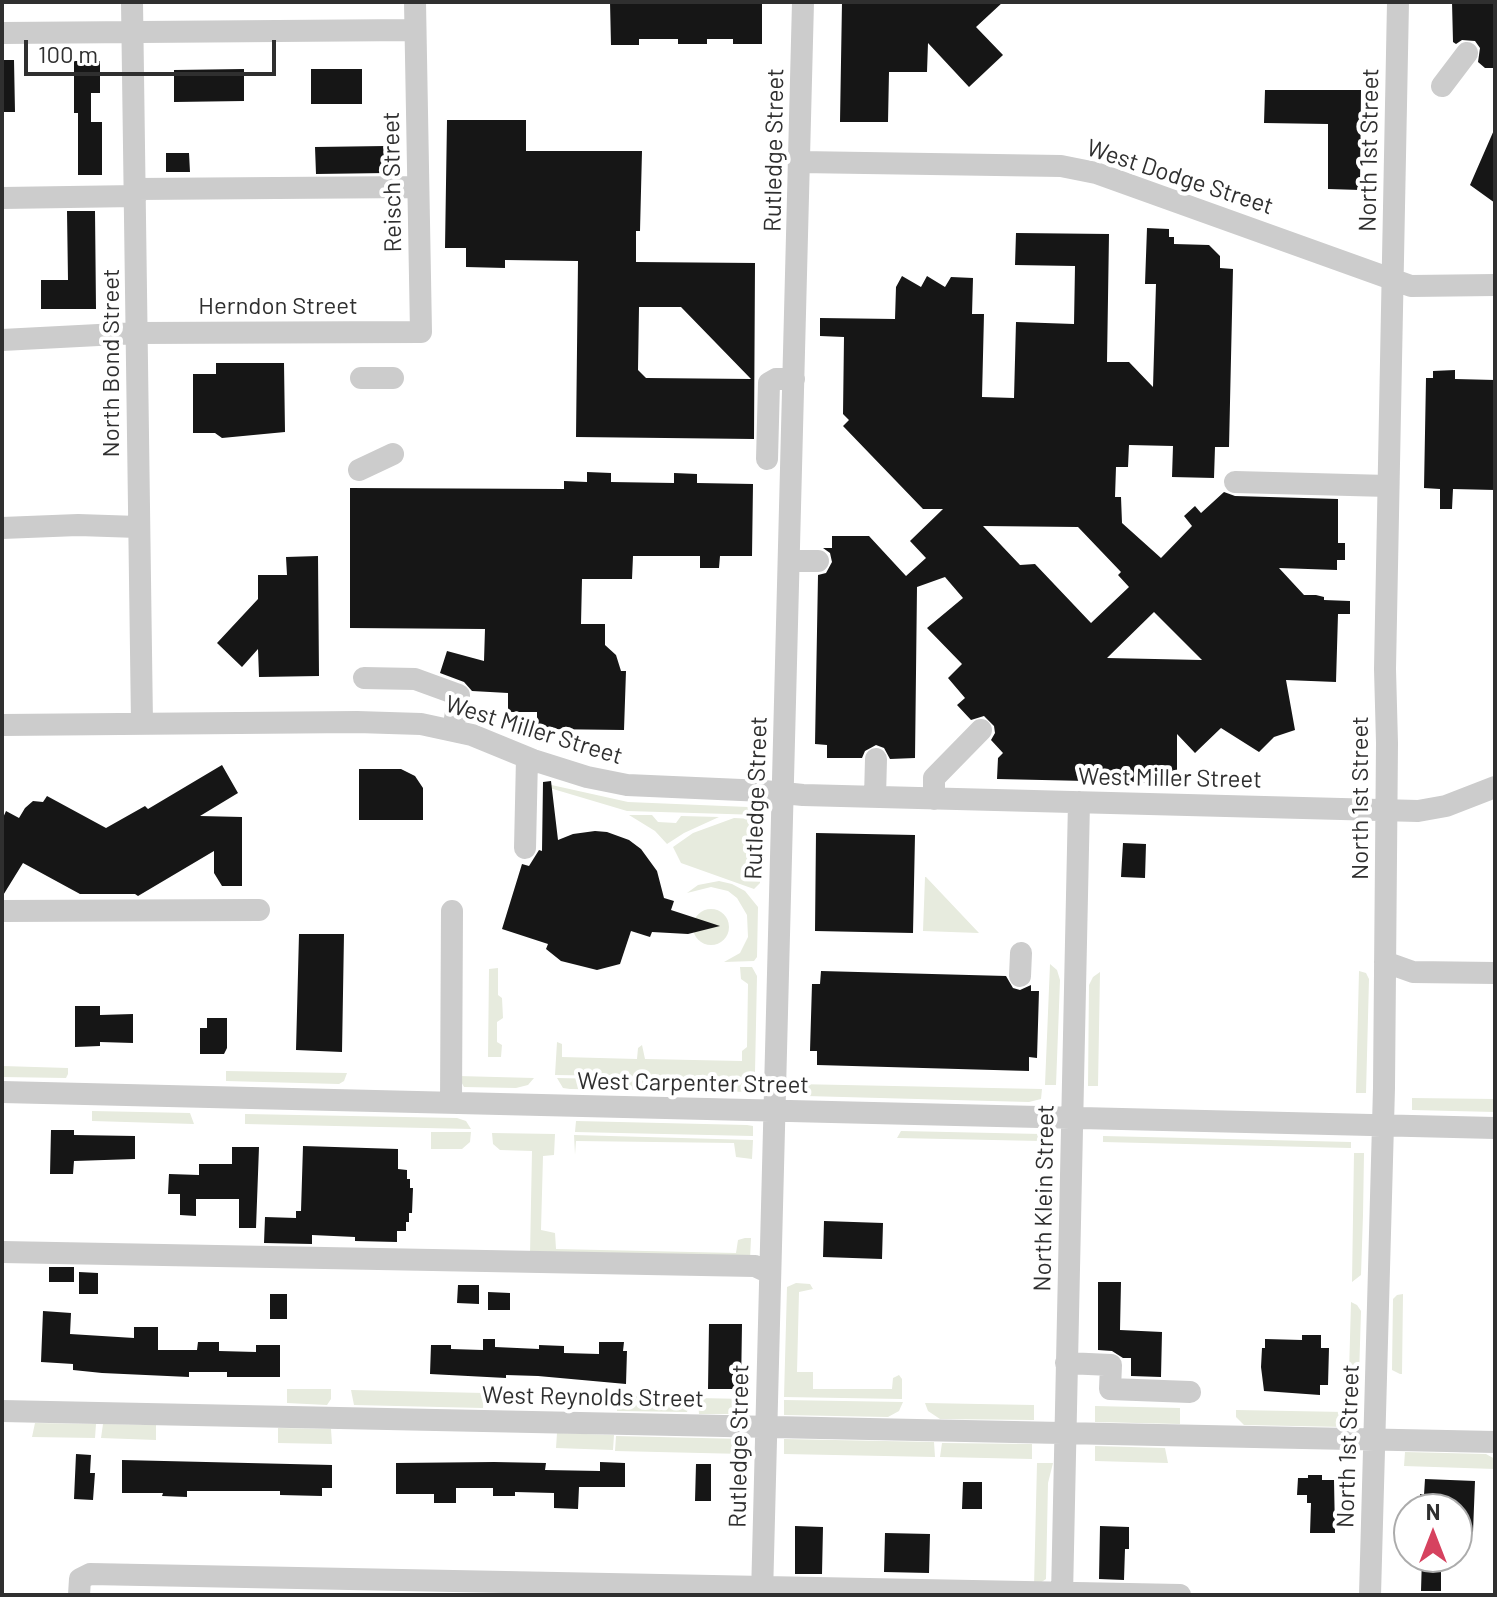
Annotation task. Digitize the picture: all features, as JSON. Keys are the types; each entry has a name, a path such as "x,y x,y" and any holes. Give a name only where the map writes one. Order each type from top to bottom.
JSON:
{"street":[{"name":"North Bond Street","path":"132,2 142,723"},
{"name":"Reisch Street","path":"415,2 421,332"},
{"name":"Rutledge Street","path":"762,1591 803,2"},
{"name":"North 1st Street","path":"1370,1595 1385,962 1385,669 1398,2"},
{"path":"2,33 415,30"},
{"path":"1442,86 1467,53"},
{"name":"West Dodge Street","path":"800,162 1061,166 1096,173 1411,286 1495,285"},
{"path":"2,198 136,192 417,187"},
{"name":"Herndon Street","path":"2,340 137,333 421,332"},
{"path":"767,459 769,383 776,379 794,379"},
{"path":"359,470 393,454"},
{"path":"1235,482 1388,486"},
{"path":"2,528 78,525 138,527"},
{"path":"789,561 818,561"},
{"path":"364,678 415,679 459,695 453,730"},
{"name":"West Miller Street","path":"2,725 421,724 453,730 587,777 627,785 875,797 1418,811 1446,806 1495,787"},
{"path":"934,799 934,778 981,730"},
{"path":"525,848 527,758"},
{"path":"875,797 876,759"},
{"name":"North Klein Street","path":"1062,1594 1079,802"},
{"path":"2,911 259,910"},
{"path":"451,1103 452,911"},
{"path":"1385,962 1413,972 1495,973"},
{"name":"West Carpenter Street","path":"2,1092 1495,1128"},
{"path":"2,1252 755,1266 770,1273"},
{"path":"1066,1363 1111,1365 1110,1389 1190,1392"},
{"name":"West Reynolds Street","path":"2,1411 1495,1442"},
{"path":"79,1595 80,1579 90,1574 762,1591 1180,1595"}],"shaded area":[{"path":"547,784 628,802 748,807 759,810 761,815 627,811 543,786"},
{"path":"629,815 652,815 658,822 676,823 681,816 719,817 667,844 655,831"},
{"path":"734,818 755,819 761,827 760,883 754,889 681,863 673,847 693,833"},
{"path":"926,877 979,933 923,931"},
{"path":"719,881 745,891 758,907 757,957 754,961 724,962 740,953 748,937 747,915 737,898 728,891 711,887 687,893 698,885"},
{"path":"711,909 724,914 729,927 724,940 711,945 698,940 693,927 698,914"},
{"path":"1050,964 1057,970 1060,980 1056,1085 1045,1085"},
{"path":"740,967 752,967 757,976 753,1078 555,1075 557,1042 562,1044 562,1057 637,1059 638,1048 642,1045 645,1059 742,1061 742,1051 747,1047 748,984 741,979"},
{"path":"498,968 498,995 502,998 503,1018 497,1022 497,1042 502,1045 501,1057 488,1057 489,969"},
{"path":"1359,971 1366,973 1369,979 1366,1093 1356,1093"},
{"path":"1100,972 1098,1086 1088,1086 1089,985"},
{"path":"2,1066 68,1068 68,1074 66,1078 2,1077"},
{"path":"226,1071 347,1073 339,1084 226,1081"},
{"path":"458,1076 534,1078 528,1085 516,1088 464,1087"},
{"path":"557,1078 754,1082 754,1092 570,1089 563,1088"},
{"path":"795,1084 1042,1089 1041,1099 1029,1102 806,1096 796,1093"},
{"path":"1412,1098 1495,1099 1495,1112 1412,1110"},
{"path":"92,1111 190,1113 194,1124 92,1121"},
{"path":"245,1114 457,1118 466,1121 471,1129 245,1124"},
{"path":"576,1121 747,1125 753,1126 753,1136 575,1132"},
{"path":"901,1131 1041,1134 1041,1141 897,1138"},
{"path":"431,1132 471,1132 470,1142 462,1149 431,1149"},
{"path":"492,1133 555,1134 554,1155 543,1156 541,1230 555,1233 556,1249 736,1253 738,1240 751,1238 750,1259 530,1255 532,1151 500,1150 493,1144"},
{"path":"574,1135 753,1140 752,1159 736,1157 734,1143 576,1141 575,1155"},
{"path":"1103,1136 1351,1142 1351,1148 1103,1142"},
{"path":"1354,1153 1364,1153 1361,1275 1352,1282"},
{"path":"796,1283 810,1284 813,1289 799,1292 797,1372 813,1372 813,1389 892,1389 893,1378 899,1375 902,1379 902,1399 784,1397 787,1287"},
{"path":"1403,1294 1400,1374 1392,1370 1393,1299"},
{"path":"1351,1302 1361,1311 1358,1409 1348,1409"},
{"path":"287,1389 331,1389 331,1399 327,1405 287,1403"},
{"path":"351,1390 484,1393 483,1408 354,1405"},
{"path":"617,1396 688,1397 688,1409 687,1412 617,1411"},
{"path":"698,1398 746,1399 745,1414 699,1414"},
{"path":"784,1400 903,1402 899,1411 888,1417 784,1415"},
{"path":"925,1403 1034,1405 1034,1420 940,1419 928,1411"},
{"path":"1095,1406 1180,1408 1180,1424 1095,1422"},
{"path":"1236,1410 1345,1412 1344,1427 1244,1425 1236,1417"},
{"path":"35,1423 96,1424 95,1438 32,1437"},
{"path":"103,1424 156,1425 156,1440 101,1438"},
{"path":"278,1428 331,1429 332,1444 278,1443"},
{"path":"557,1433 614,1435 613,1450 556,1448"},
{"path":"616,1436 744,1439 744,1454 615,1451"},
{"path":"784,1439 934,1442 935,1457 784,1454"},
{"path":"942,1443 1032,1444 1032,1459 940,1457"},
{"path":"1095,1446 1165,1448 1168,1463 1095,1461"},
{"path":"1405,1452 1486,1454 1495,1459 1495,1469 1404,1466"},
{"path":"1037,1463 1053,1463 1048,1483 1046,1579 1034,1587"}],"building":[{"path":"610,2 762,2 762,44 733,44 733,39 707,39 707,44 678,44 678,39 639,39 639,45 611,45"},
{"path":"842,2 1003,2 976,27 1003,55 969,87 928,43 927,72 889,72 888,122 840,122"},
{"path":"1452,2 1495,2 1495,68 1485,68 1478,62 1480,48 1475,41 1453,42"},
{"path":"2,60 14,60 15,112 2,112"},
{"path":"74,61 100,61 100,93 91,93 91,122 102,122 102,175 78,175"},
{"path":"244,69 244,101 174,102 174,70"},
{"path":"311,69 362,69 362,104 311,104"},
{"path":"1265,90 1361,90 1360,190 1328,189 1328,124 1264,123"},
{"path":"447,120 526,120 526,151 642,151 636,262 755,263 754,439 576,437 578,261 505,260 505,268 466,267 466,248 445,248","holes":["639,307 681,307 751,379 646,378 638,370"]},
{"path":"1495,131 1495,203 1470,185"},
{"path":"386,146 387,173 316,174 315,147"},
{"path":"166,153 189,153 190,172 166,172"},
{"path":"67,211 95,211 96,309 41,309 41,280 68,280"},
{"path":"1147,228 1169,229 1169,237 1174,237 1174,244 1209,245 1220,256 1220,268 1233,269 1229,447 1215,447 1214,478 1172,477 1173,446 1129,445 1128,467 1116,467 1115,497 1121,497 1122,523 1161,558 1192,526 1184,516 1195,506 1201,513 1224,492 1235,496 1338,499 1338,543 1345,543 1345,560 1337,560 1337,570 1279,568 1304,595 1350,601 1350,614 1338,614 1336,682 1286,680 1295,730 1274,737 1259,752 1221,728 1195,753 1177,734 1177,783 997,779 998,758 1003,753 991,740 995,733 994,726 984,716 971,720 957,705 965,698 948,678 962,664 927,628 963,598 945,577 917,587 915,758 890,759 884,748 876,745 865,751 862,758 827,758 827,745 815,744 818,575 826,573 832,562 830,553 823,548 832,548 832,536 869,536 906,576 926,558 910,541 943,509 923,509 843,426 849,420 843,414 844,337 820,336 820,318 895,319 896,287 902,276 921,287 927,276 945,287 951,277 973,278 972,314 984,314 982,397 1014,398 1016,322 1074,324 1075,266 1015,265 1016,233 1109,234 1107,362 1129,362 1153,387 1156,284 1145,284","holes":["983,526 1078,527 1121,572 1118,575 1129,587 1091,623 1035,564 1020,565","1154,612 1202,660 1107,658"]},
{"path":"216,363 284,363 285,432 222,438 215,433 193,433 193,374 216,374"},
{"path":"1455,370 1455,379 1495,380 1495,490 1453,489 1452,509 1440,509 1440,489 1424,488 1426,378 1433,378 1433,371"},
{"path":"587,472 611,473 611,482 674,483 674,473 697,474 697,483 753,484 752,556 720,556 719,568 700,568 700,556 633,556 632,579 582,579 581,624 605,624 605,645 616,655 621,671 626,671 624,730 543,729 543,725 537,725 537,712 508,712 508,693 472,691 464,682 440,673 447,651 484,661 485,629 350,628 350,488 564,489 564,481 587,482"},
{"path":"318,556 319,676 259,677 258,649 242,667 217,643 258,599 258,575 287,575 286,557"},
{"path":"222,765 238,793 200,816 242,817 242,886 222,886 214,873 214,851 138,896 80,894 23,863 2,897 2,820 6,811 19,818 33,801 43,802 47,796 106,828 145,806 148,809"},
{"path":"359,769 401,769 415,776 423,788 423,820 359,820"},
{"path":"551,781 558,840 595,831 629,840 641,849 657,871 664,898 674,901 671,910 720,926 688,934 652,932 650,937 631,931 620,964 597,970 561,961 546,949 548,944 502,929 522,864 529,866 539,850 542,851 543,782"},
{"path":"816,833 915,835 913,933 815,931"},
{"path":"1123,843 1146,844 1145,878 1121,877"},
{"path":"299,934 344,934 342,1052 296,1050"},
{"path":"821,971 1006,976 1013,988 1020,990 1031,985 1031,991 1039,991 1037,1058 1029,1057 1029,1071 817,1065 817,1051 810,1051 812,984 820,984"},
{"path":"75,1006 100,1006 100,1015 133,1014 133,1043 100,1042 100,1046 75,1047"},
{"path":"207,1018 227,1018 227,1048 224,1054 200,1054 200,1028 207,1028"},
{"path":"51,1130 74,1130 74,1135 135,1136 135,1159 74,1161 73,1174 50,1174"},
{"path":"303,1146 398,1149 398,1169 407,1170 410,1188 413,1188 412,1213 409,1213 409,1222 406,1222 406,1231 397,1231 397,1242 355,1241 355,1237 312,1235 312,1244 264,1243 265,1217 296,1218 296,1211 301,1211"},
{"path":"232,1147 259,1147 256,1228 239,1228 239,1199 196,1199 196,1216 180,1215 180,1194 168,1194 169,1174 199,1175 199,1164 232,1164"},
{"path":"824,1221 883,1223 882,1259 823,1257"},
{"path":"49,1267 74,1267 74,1282 49,1282"},
{"path":"79,1272 98,1273 98,1294 79,1294"},
{"path":"1098,1282 1121,1282 1120,1330 1162,1332 1161,1377 1131,1376 1131,1358 1098,1350"},
{"path":"458,1285 479,1285 479,1304 457,1303"},
{"path":"488,1292 510,1293 510,1310 488,1310"},
{"path":"270,1294 287,1294 287,1319 270,1319"},
{"path":"43,1311 71,1313 70,1334 134,1338 134,1327 158,1327 158,1350 197,1350 198,1342 219,1342 219,1351 256,1352 256,1345 280,1345 280,1377 227,1377 227,1372 189,1372 189,1377 102,1373 73,1370 73,1364 41,1362"},
{"path":"709,1324 742,1324 741,1389 708,1389"},
{"path":"1302,1335 1321,1335 1321,1348 1329,1348 1328,1385 1320,1385 1320,1395 1264,1391 1261,1367 1265,1339 1302,1340"},
{"path":"483,1339 495,1339 495,1347 539,1349 539,1345 564,1346 564,1353 599,1354 599,1342 624,1342 623,1351 627,1351 626,1384 538,1376 506,1375 506,1378 430,1374 431,1345 483,1350"},
{"path":"76,1454 91,1455 90,1473 95,1473 93,1500 74,1499"},
{"path":"122,1460 332,1465 332,1488 322,1488 322,1496 280,1495 280,1491 187,1491 187,1497 162,1496 163,1493 122,1493"},
{"path":"600,1462 625,1463 625,1487 579,1487 578,1509 554,1508 554,1493 515,1492 515,1496 493,1496 493,1488 456,1488 456,1503 434,1503 434,1494 396,1494 396,1463 546,1463 545,1470 600,1471"},
{"path":"696,1464 711,1464 711,1501 695,1501"},
{"path":"1308,1475 1322,1475 1322,1480 1334,1480 1335,1533 1310,1533 1311,1503 1307,1503 1307,1495 1297,1495 1298,1478 1308,1478"},
{"path":"1425,1479 1475,1481 1473,1532 1473,1493 1424,1493"},
{"path":"963,1482 982,1482 982,1509 962,1509"},
{"path":"795,1526 823,1527 822,1574 795,1574"},
{"path":"1100,1526 1129,1527 1124,1580 1099,1579"},
{"path":"885,1533 930,1534 929,1573 884,1572"},
{"path":"1422,1573 1441,1573 1441,1591 1421,1591"}]}
